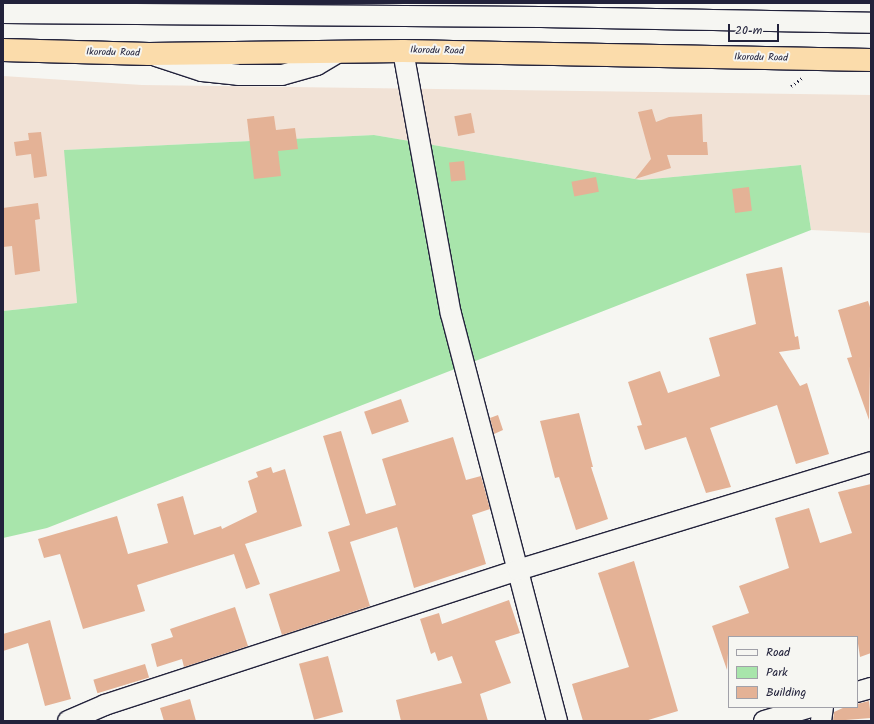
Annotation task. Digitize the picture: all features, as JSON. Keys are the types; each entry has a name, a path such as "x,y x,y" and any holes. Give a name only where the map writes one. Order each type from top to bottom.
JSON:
{"highway":[{"name":"Ikorodu Road","path":"3,50 149,54 403,51 871,60"}],"street":[{"path":"3,13 533,16 871,23"},
{"path":"403,51 451,314 557,721"},
{"path":"68,721 105,704 518,570 871,462"},
{"path":"858,692 871,688"},
{"path":"764,721 808,708"},
{"path":"821,721 823,708"}],"shaded area":[{"path":"3,76 142,85 871,95 871,233 811,230 801,165 641,180 374,135 65,150 77,303 3,311"}],"green space":[{"path":"374,135 641,180 801,165 811,230 47,528 3,538 3,311 77,303 64,150"}],"building":[{"path":"652,109 656,122 669,117 702,114 703,142 707,142 708,155 667,155 671,168 635,179 651,159 638,112"},
{"path":"471,113 475,133 458,136 454,116"},
{"path":"274,116 276,130 295,128 298,149 278,151 281,176 254,179 247,119"},
{"path":"41,132 47,176 34,178 31,154 16,156 14,142 29,140 28,133"},
{"path":"464,161 466,180 451,181 449,163"},
{"path":"596,177 599,192 574,196 571,182"},
{"path":"749,187 752,211 735,213 732,189"},
{"path":"38,203 40,219 35,220 40,271 15,275 12,246 3,247 3,208"},
{"path":"782,267 795,337 798,336 800,349 779,352 800,386 807,383 829,454 796,464 777,405 710,428 731,487 706,493 686,437 645,450 637,426 642,425 628,382 660,371 668,393 720,376 709,338 756,324 746,274"},
{"path":"868,301 871,310 869,420 847,358 852,357 838,310"},
{"path":"401,399 409,422 372,434 364,412"},
{"path":"579,413 593,467 591,467 608,519 576,530 559,477 555,478 540,421"},
{"path":"498,415 503,430 494,434 490,418"},
{"path":"341,431 366,514 396,505 382,459 453,437 466,480 481,476 490,509 472,515 486,564 414,588 397,527 350,542 370,606 282,635 269,594 340,571 328,532 350,525 323,436"},
{"path":"271,467 273,473 285,469 302,526 245,544 260,584 246,589 234,554 137,585 145,611 83,629 60,554 44,558 38,539 117,516 128,554 168,543 157,504 183,496 194,535 221,526 222,529 257,512 248,481 258,477 256,472"},
{"path":"871,484 871,653 860,657 858,636 728,636 727,670 712,626 749,613 739,586 789,568 775,518 809,508 820,543 852,533 838,492"},
{"path":"634,561 678,711 645,721 583,721 572,684 629,667 598,573"},
{"path":"509,600 520,633 495,641 511,683 480,694 488,721 401,721 396,700 462,683 452,656 438,661 435,652 431,654 420,619 439,613 442,624"},
{"path":"235,607 248,646 184,667 182,659 157,667 151,644 173,637 170,629"},
{"path":"50,620 71,699 45,706 28,643 3,651 3,634"},
{"path":"328,656 343,712 314,720 299,664"},
{"path":"145,664 149,677 97,693 93,680"},
{"path":"190,699 196,721 164,721 160,708"},
{"path":"869,701 871,718 833,721 834,712 843,708 858,708 858,704"}]}
